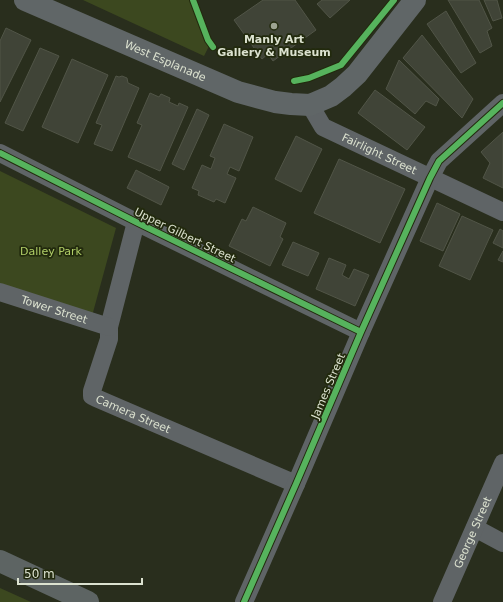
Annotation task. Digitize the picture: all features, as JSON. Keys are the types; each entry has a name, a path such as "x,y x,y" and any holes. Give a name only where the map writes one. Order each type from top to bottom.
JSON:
{"main road":[{"name":"West Esplanade","path":"25,0 238,92 275,102 310,105"},
{"path":"310,105 331,96 357,74 415,0"},
{"path":"0,561 88,602"}],"street":[{"name":"James Street","path":"244,602 361,332 430,178 439,161 503,103"},
{"name":"Fairlight Street","path":"310,105 323,127 503,212"},
{"name":"Upper Gilbert Street","path":"0,153 136,222 361,332"},
{"name":"Camera Street","path":"136,222 109,327 109,339 92,391 92,396 296,484"},
{"name":"Tower Street","path":"0,292 109,327"},
{"name":"George Street","path":"442,602 503,463"},
{"path":"475,528 503,543"}],"green space":[{"path":"83,0 193,0 210,44 204,56"},
{"name":"Dalley Park","path":"0,171 116,228 92,316 0,286"},
{"path":"0,588 31,602 0,602"}],"building":[{"path":"263,0 295,0 316,30 273,61 268,54 262,59 234,20"},
{"path":"322,0 350,0 330,18 317,4"},
{"path":"448,0 479,0 492,28 487,31 492,46 480,53"},
{"path":"484,0 497,0 502,18 493,21"},
{"path":"446,11 476,63 461,73 427,24"},
{"path":"6,28 31,40 0,102 0,41"},
{"path":"422,35 473,99 462,118 403,58"},
{"path":"40,48 59,56 23,131 5,123"},
{"path":"72,59 108,75 78,143 42,127"},
{"path":"399,60 439,99 436,106 426,101 415,114 386,89"},
{"path":"116,76 127,78 128,83 139,88 112,151 94,144 102,125 96,123"},
{"path":"375,90 425,127 407,150 358,113"},
{"path":"150,93 159,97 161,94 170,98 169,102 178,106 179,103 188,107 160,171 128,157 142,125 137,123"},
{"path":"197,109 209,115 184,170 172,164"},
{"path":"224,124 253,137 239,171 230,167 227,174 236,178 225,203 216,199 214,202 198,195 199,191 192,188 202,165 211,169 215,158 210,156"},
{"path":"503,132 503,188 483,178 490,163 481,152"},
{"path":"296,136 322,149 301,192 275,179"},
{"path":"339,159 405,189 380,243 314,213"},
{"path":"136,170 169,187 161,205 127,188"},
{"path":"437,203 460,214 443,251 420,241"},
{"path":"253,207 286,223 280,237 283,239 270,266 229,246 242,219 246,221"},
{"path":"462,216 493,230 470,280 439,266"},
{"path":"500,229 503,231 503,248 493,243"},
{"path":"293,242 319,253 308,276 282,265"},
{"path":"503,251 503,262 498,260"},
{"path":"329,258 346,265 342,275 349,279 354,269 369,275 355,306 316,289"}],"cycle path":[{"path":"193,0 208,40 213,47"},
{"path":"294,81 309,78 341,65 394,0"},
{"path":"244,602 361,332 430,178 439,161 503,103"},
{"path":"0,153 136,222 361,332"}],"place":[{"name":"Manly Art Gallery & Museum","path":"274,26"}]}
